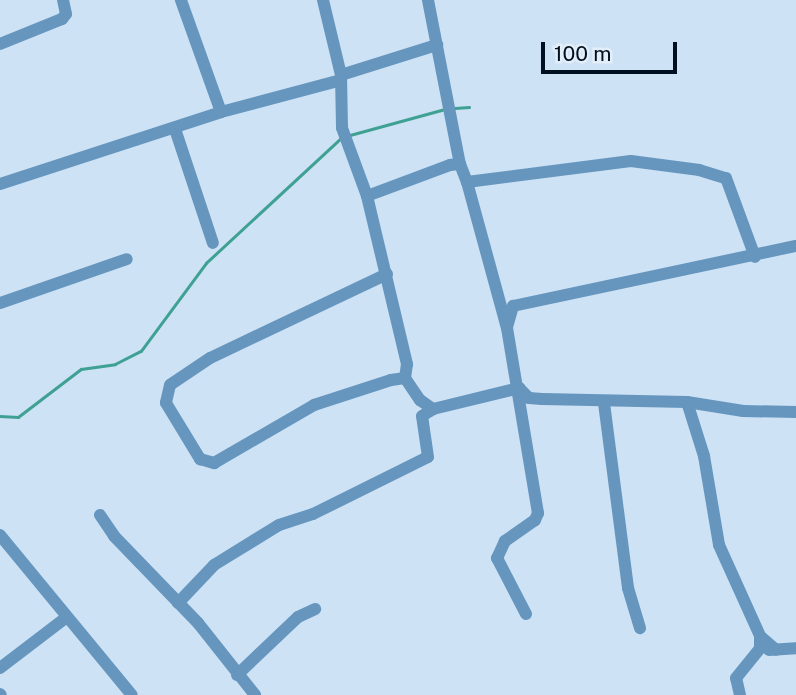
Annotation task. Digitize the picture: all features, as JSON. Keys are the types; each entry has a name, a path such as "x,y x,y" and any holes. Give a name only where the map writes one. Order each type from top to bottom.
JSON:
{"street":[{"path":"0,44 62,19 66,14 63,0"},
{"path":"181,0 221,111"},
{"path":"178,603 214,565 279,525 313,514 428,457 427,412 405,378 407,364 387,274 366,195 342,128 341,78 324,0"},
{"path":"428,0 460,164 507,328 519,388 538,513 536,520 505,541 497,558 526,614"},
{"path":"0,184 175,129 221,111 341,78 437,45"},
{"path":"175,129 213,243"},
{"path":"467,182 631,161 699,170 726,178 755,257"},
{"path":"366,195 460,164"},
{"path":"507,328 513,306 755,257 796,246"},
{"path":"0,303 127,259"},
{"path":"387,274 210,358 170,385 166,403 200,459 214,463 314,405 405,378"},
{"path":"519,388 530,398 604,403 687,402 743,411 796,412"},
{"path":"427,412 519,388"},
{"path":"687,402 704,456 719,545 760,636 760,648 736,678 740,695"},
{"path":"604,403 628,588 639,628"},
{"path":"100,515 114,536 178,603 255,695"},
{"path":"0,535 132,695"},
{"path":"237,675 298,617 315,609"},
{"path":"0,668 67,617"},
{"path":"760,636 776,650"},
{"path":"752,656 796,648"}],"waterway":[{"path":"455,108 469,107"},
{"path":"350,135 445,109"},
{"path":"0,416 18,417 81,369 115,364 141,351 206,263 341,138"}]}
